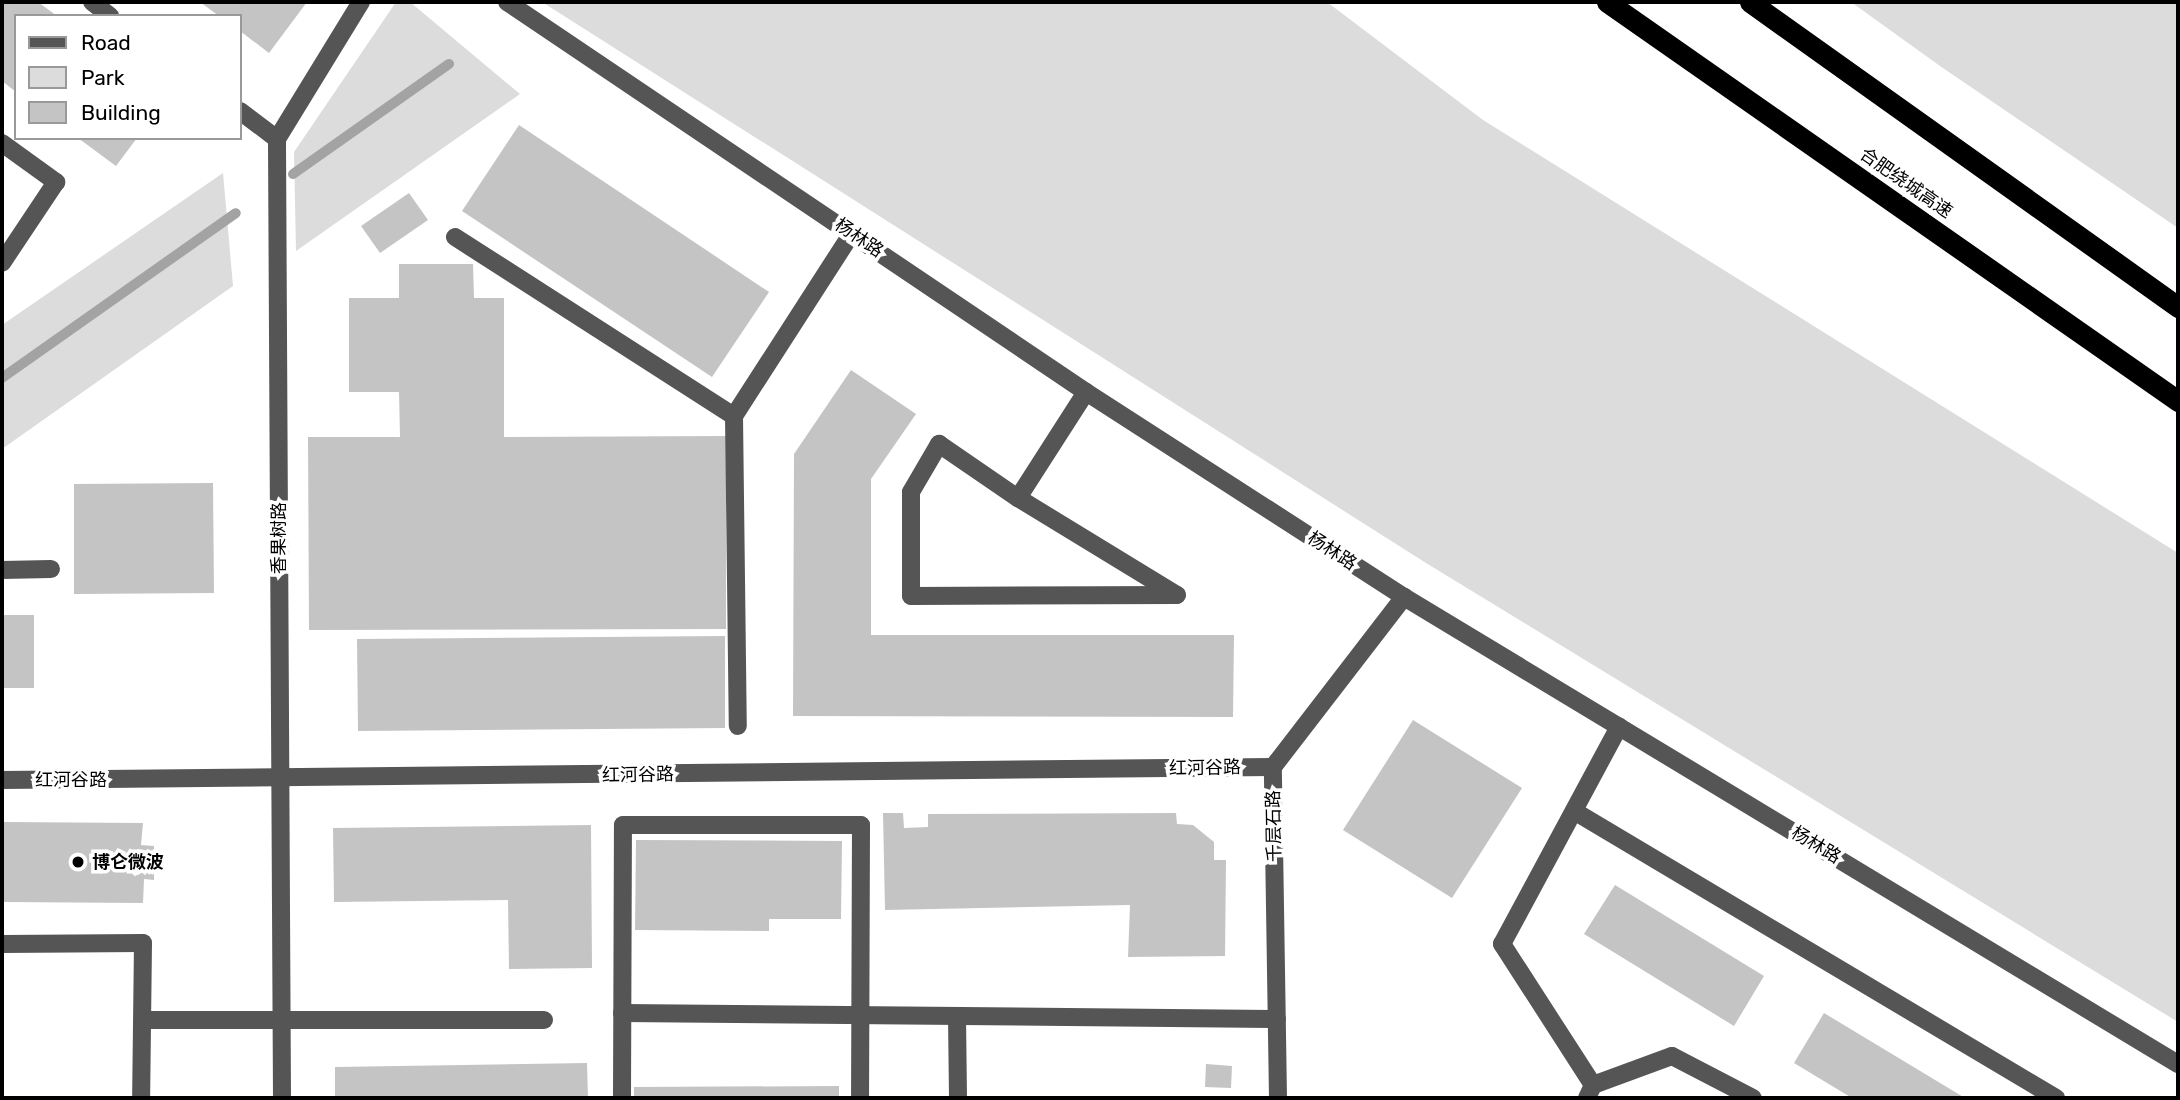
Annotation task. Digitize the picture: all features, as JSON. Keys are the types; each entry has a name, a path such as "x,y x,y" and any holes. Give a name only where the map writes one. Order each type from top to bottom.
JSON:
{"highway":[{"name":"合肥绕城高速","path":"1607,2 2178,401"},
{"path":"1749,2 2178,307"}],"street":[{"path":"92,2 107,14"},
{"path":"242,113 277,139 361,2"},
{"name":"杨林路","path":"507,2 1086,392 1404,597 2178,1064"},
{"name":"香果树路","path":"277,139 282,1098"},
{"path":"2,143 56,182 2,263"},
{"path":"738,726 734,416 852,233"},
{"path":"456,237 734,416"},
{"path":"1018,498 1086,392"},
{"path":"939,444 1018,498 1177,595 911,596 911,492 939,444"},
{"path":"2,570 51,569"},
{"name":"千层石路","path":"1278,1098 1273,767 1404,597"},
{"path":"1619,727 1502,944 1590,1092 1672,1056 1753,1098"},
{"name":"红河谷路","path":"2,780 1273,767"},
{"path":"1574,811 2056,1098"},
{"path":"622,1098 623,824 861,825 860,1098"},
{"path":"2,944 143,943 141,1098"},
{"path":"622,1013 1277,1019"},
{"path":"957,1016 958,1098"},
{"path":"143,1020 544,1020"}],"green space":[{"path":"396,2 410,2 520,94 296,251 294,152"},
{"path":"542,2 1327,2 1483,120 2178,553 2178,1022 1426,563"},
{"path":"1851,2 2178,2 2178,228 1940,66"},
{"path":"223,173 233,286 2,449 2,325"}],"building":[{"path":"2,2 38,2 54,14 14,14 14,90 2,81"},
{"path":"200,2 307,2 269,53 242,33 242,14 216,14"},
{"path":"519,125 769,292 712,377 462,211"},
{"path":"81,140 136,140 116,166"},
{"path":"409,193 428,220 380,253 361,226"},
{"path":"399,264 473,264 474,298 504,298 504,437 726,436 726,629 309,630 308,437 400,437 399,392 349,392 349,298 399,298"},
{"path":"851,370 916,414 871,479 871,635 1234,635 1233,717 793,716 794,454"},
{"path":"213,483 214,593 74,594 74,484"},
{"path":"2,615 34,615 34,688 2,688"},
{"path":"725,636 725,728 358,731 357,639"},
{"path":"1413,720 1522,788 1452,898 1343,830"},
{"path":"883,813 903,813 904,828 928,827 928,814 1176,813 1177,824 1193,825 1214,842 1214,860 1226,860 1225,956 1128,957 1130,905 885,910"},
{"name":"博仑微波","path":"2,822 143,823 141,845 154,846 154,880 144,879 143,903 2,902"},
{"path":"591,825 592,968 509,969 508,900 334,902 333,828"},
{"path":"636,840 842,841 841,919 769,919 769,931 635,930"},
{"path":"1615,885 1764,976 1734,1026 1584,934"},
{"path":"1824,1013 1965,1098 1852,1098 1794,1063"},
{"path":"587,1063 588,1098 335,1098 335,1067"},
{"path":"1206,1064 1232,1066 1231,1088 1205,1087"},
{"path":"839,1086 839,1098 634,1098 634,1087"}],"waterway":[{"path":"293,174 449,64"},
{"path":"2,378 236,213"}],"place":[{"name":"博仑微波","path":"78,862"}]}
